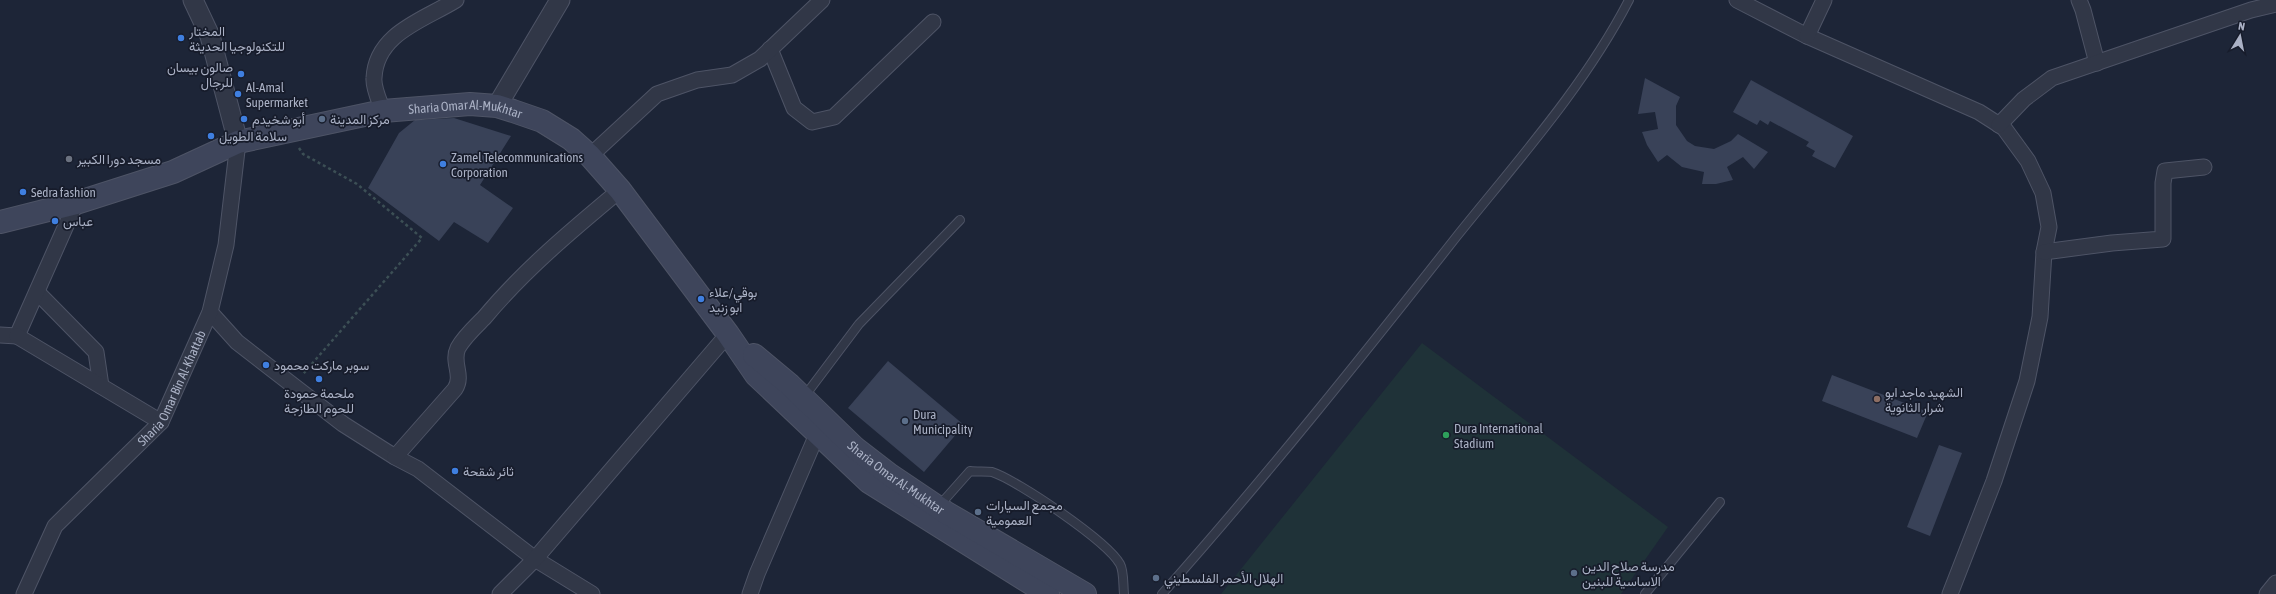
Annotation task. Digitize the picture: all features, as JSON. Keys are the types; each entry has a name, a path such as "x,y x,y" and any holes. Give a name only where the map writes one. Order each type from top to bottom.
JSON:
{"main road":[{"name":"Sharia Omar Al-Mukhtar","path":"0,222 76,203 173,172 238,142 382,111 470,104 497,106 542,121 571,139 590,156 620,190 728,334 756,375 818,432 869,482 1048,594"},
{"name":"Sharia Omar Al-Mukhtar","path":"728,334 803,398 855,448 890,475 938,507 1085,594"}],"street":[{"path":"193,0 210,36 238,142"},
{"path":"382,111 374,79 379,60 390,40 413,24 456,0"},
{"path":"497,106 560,0"},
{"path":"590,156 657,94 697,80 732,74 760,59 822,0"},
{"path":"1737,0 1807,36 1979,112 2004,128 2028,161 2043,193 2049,227 2044,252 2040,317 2027,381 1994,481 1950,594"},
{"path":"1807,36 1824,0"},
{"path":"2078,0 2083,10 2096,63"},
{"path":"1999,125 2024,99 2052,78 2096,63 2248,5 2276,4"},
{"path":"770,49 794,108 812,122 834,117 933,22"},
{"name":"Sharia Omar Bin Al-Khattab","path":"24,594 56,526 161,422 210,312 226,245 238,142"},
{"path":"2044,252 2112,243 2163,239 2163,183 2165,171 2204,167"},
{"path":"395,457 437,412 458,386 459,376 456,356 461,344 491,309 536,263 620,190"},
{"path":"17,336 76,203"},
{"path":"37,292 96,352 101,386"},
{"path":"210,312 237,342 294,384 343,424 395,457 418,469 535,559 592,594"},
{"path":"500,594 535,559 728,334"},
{"path":"0,335 17,336 161,422"},
{"path":"750,594 757,574 818,432"},
{"path":"2267,594 2276,583"}],"lane":[{"path":"1162,594 1246,498 1391,320 1581,80 1629,0"},
{"path":"803,398 859,324 960,220"},
{"path":"938,507 970,471 992,472 1031,493 1085,530 1112,554 1121,565 1124,594"},
{"path":"1645,594 1720,502"}],"path":[{"path":"290,132 303,154 357,184 422,238 294,384"}],"shaded area":[{"name":"Dura International Stadium","path":"1422,343 1668,527 1621,594 1221,594"}],"building":[{"path":"1645,78 1680,97 1676,106 1676,125 1687,141 1695,146 1714,149 1731,141 1738,134 1768,152 1754,169 1743,157 1727,167 1733,180 1716,184 1702,184 1704,172 1682,167 1667,155 1658,162 1647,145 1642,132 1658,129 1655,112 1638,114"},
{"path":"1751,80 1853,136 1835,168 1812,156 1815,151 1806,146 1809,142 1770,121 1768,125 1760,120 1757,125 1733,112"},
{"path":"454,118 511,136 480,185 513,208 488,243 454,222 439,241 368,188 399,133 415,120"},
{"path":"888,361 964,425 924,472 848,408"},
{"path":"1832,375 1928,412 1917,438 1822,401"},
{"path":"1939,445 1962,453 1930,536 1907,527"}],"place":[{"name":"المختار للتكنولوجيا الحديثة","path":"181,38"},
{"name":"صالون بيسان للرجال","path":"241,74"},
{"name":"Al-Amal Supermarket","path":"238,94"},
{"name":"أبو شخيدم","path":"244,119"},
{"name":"مركز المدينة","path":"322,119"},
{"name":"سلامة الطويل","path":"211,136"},
{"name":"مسجد دورا الكبير","path":"69,159"},
{"name":"Zamel Telecommunications Corporation","path":"443,164"},
{"name":"Sedra fashion","path":"23,192"},
{"name":"عباس","path":"55,221"},
{"name":"بوقي/علاء ابو زنيد","path":"701,299"},
{"name":"سوبر ماركت محمود","path":"266,365"},
{"name":"ملحمة حمودة للحوم الطازجة","path":"319,379"},
{"name":"الشهيد ماجد ابو شرار الثانوية","path":"1877,399"},
{"name":"Dura Municipality","path":"905,421"},
{"name":"Dura International Stadium","path":"1446,435"},
{"name":"ثائر شقحة","path":"455,471"},
{"name":"مجمع السيارات العمومية","path":"978,512"},
{"name":"مدرسة صلاح الدين الاساسية للبنين","path":"1574,573"},
{"name":"الهلال الأحمر الفلسطيني","path":"1156,578"}]}
